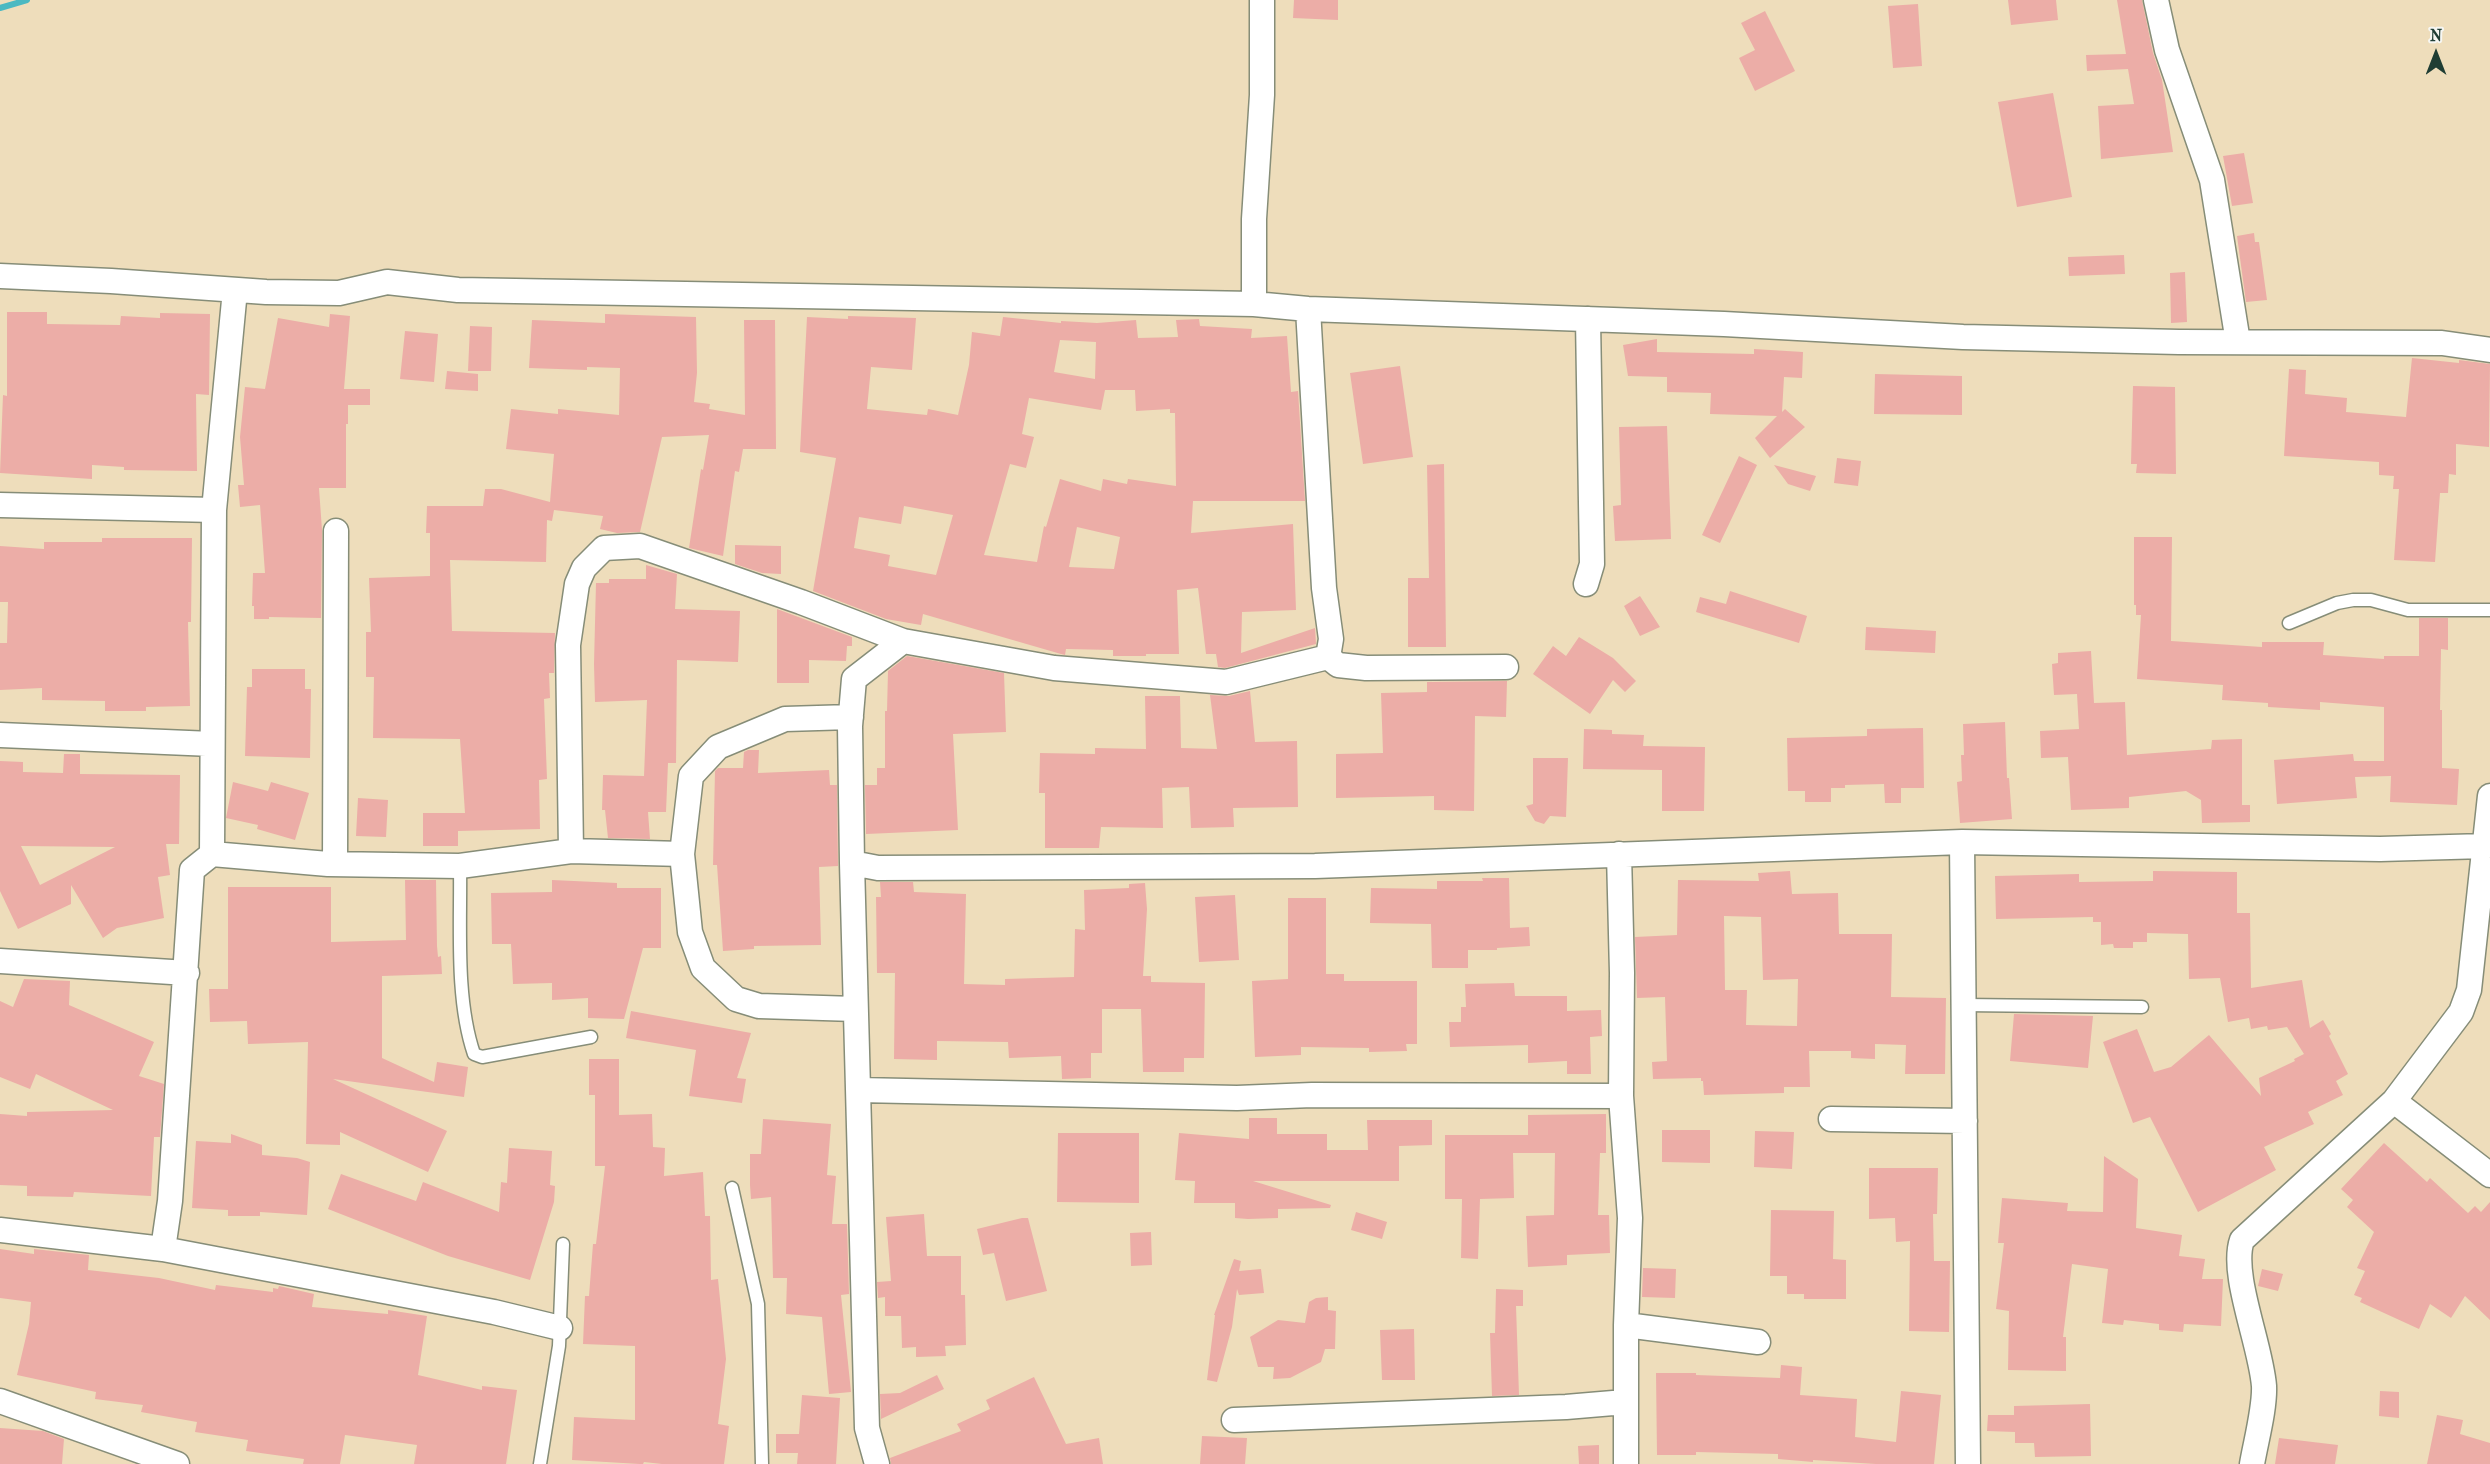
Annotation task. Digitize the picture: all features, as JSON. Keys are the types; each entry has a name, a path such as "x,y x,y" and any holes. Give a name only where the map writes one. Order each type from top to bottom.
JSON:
{"street":[{"path":"1254,304 1254,219 1262,94 1262,0"},
{"path":"2156,0 2167,50 2212,180 2238,342"},
{"path":"0,276 235,290 339,293 387,282 458,290 1254,304 1308,309 1588,319 1963,337 2442,343 2490,350"},
{"path":"212,854 214,510 235,290"},
{"path":"1308,309 1324,588 1331,639 1328,657"},
{"path":"1586,584 1592,564 1588,319"},
{"path":"0,505 214,510"},
{"path":"335,864 336,531"},
{"path":"571,850 568,795 568,645 577,584 584,568 604,548 640,546 801,602 903,641 1054,668 1226,682 1328,657"},
{"path":"877,1464 867,1428 855,1009 851,717 854,679 903,641"},
{"path":"1328,657 1338,665 1366,668 1506,667"},
{"path":"851,717 785,719 718,747 691,776 682,854 690,932 703,968 736,999 759,1006 855,1009"},
{"path":"0,735 212,744"},
{"path":"2252,1464 2264,1389 2262,1369 2239,1269 2238,1251 2242,1240 2394,1101 2461,1012 2469,990 2490,796"},
{"path":"852,863 878,868 1315,866 1962,842 2380,849 2485,846"},
{"path":"1962,842 1968,1464"},
{"path":"163,1250 170,1201 187,973 192,870 212,854 335,864 460,866 571,850 682,854"},
{"path":"1619,854 1622,973 1620,1096 1630,1218 1626,1325 1626,1464"},
{"path":"0,961 187,973"},
{"path":"859,1090 1237,1098 1312,1095 1620,1096"},
{"path":"2394,1101 2490,1175"},
{"path":"1831,1119 1965,1121"},
{"path":"0,1230 163,1250 482,1310 560,1328"},
{"path":"1626,1325 1758,1342"},
{"path":"0,1401 177,1464"},
{"path":"1234,1420 1566,1407 1625,1402"}],"lane":[{"path":"2289,623 2337,603 2353,600 2371,600 2408,610 2490,610"},
{"path":"460,866 463,1004 465,1029 474,1054 482,1057 591,1037"},
{"path":"1964,1005 2142,1007"},
{"path":"732,1188 758,1304 762,1464"},
{"path":"540,1464 560,1346 563,1244"}],"building":[{"path":"1294,0 1338,0 1338,20 1293,18"},
{"path":"2008,0 2056,0 2058,20 2011,25"},
{"path":"2117,0 2142,0 2153,53 2162,80 2173,152 2101,159 2098,106 2134,104 2128,69 2087,71 2086,55 2126,54"},
{"path":"1918,4 1922,66 1893,68 1888,6"},
{"path":"1765,11 1795,71 1755,91 1739,58 1755,50 1741,23"},
{"path":"2053,93 2072,197 2017,207 1998,102"},
{"path":"2244,153 2253,203 2232,206 2223,156"},
{"path":"2254,233 2255,242 2259,242 2267,300 2246,302 2237,236"},
{"path":"2124,255 2125,274 2069,276 2068,257"},
{"path":"2185,272 2187,322 2171,323 2170,273"},
{"path":"7,312 47,312 47,324 120,325 121,316 160,318 160,313 210,314 209,395 196,394 197,471 124,470 124,467 92,465 92,479 0,473 3,395 7,396"},
{"path":"330,314 350,316 344,389 370,389 370,405 348,405 346,488 319,488 322,530 321,618 254,619 253,573 265,573 260,505 240,507 238,485 244,485 240,437 245,387 265,389 278,318 329,327"},
{"path":"605,314 696,317 697,373 694,402 710,404 709,409 745,415 744,320 775,320 776,449 743,449 739,472 735,471 723,556 689,548 701,469 703,470 709,435 662,437 640,532 617,533 600,529 603,516 554,510 552,521 547,520 546,562 450,560 452,631 555,633 554,673 549,673 550,698 544,699 547,779 539,780 540,829 458,831 458,846 423,846 423,813 465,813 460,739 373,738 374,677 366,677 366,632 371,632 369,578 430,576 430,533 426,533 427,506 483,506 485,489 501,489 550,502 554,454 506,449 511,409 558,414 558,409 619,415 620,368 587,367 587,370 529,368 532,320 605,323"},
{"path":"848,316 916,318 912,370 871,367 867,409 927,415 928,409 958,415 969,365 972,332 1000,336 1003,317 1061,323 1061,321 1097,323 1136,320 1138,338 1178,337 1176,320 1199,319 1200,326 1252,329 1251,338 1287,336 1291,392 1298,391 1305,501 1193,501 1191,533 1293,524 1296,610 1242,612 1241,653 1315,628 1316,644 1225,668 1218,667 1216,654 1206,654 1198,588 1177,590 1179,654 1146,654 1146,656 1113,656 1113,650 1066,649 1065,655 923,614 921,625 886,619 813,591 836,458 800,452 807,317 848,319","holes":["1060,340 1096,342 1095,379 1054,372","1105,390 1135,390 1136,411 1170,409 1170,413 1175,413 1176,486 1128,479 1127,484 1103,479 1101,491 1060,479 1046,527 1044,526 1037,562 984,555 1010,464 1026,468 1034,437 1022,434 1029,398 1101,410","904,506 953,515 936,575 888,566 890,555 854,548 859,517 901,524","1077,527 1120,537 1114,569 1069,567"]},
{"path":"470,326 492,327 491,371 468,371"},
{"path":"405,331 438,334 434,382 400,379"},
{"path":"1657,339 1657,352 1754,354 1754,349 1803,352 1802,378 1784,377 1782,412 1785,409 1805,427 1770,458 1755,438 1777,416 1710,414 1711,393 1667,392 1667,377 1628,376 1623,345"},
{"path":"2412,358 2490,364 2489,447 2456,444 2456,475 2449,474 2448,493 2440,493 2435,562 2394,560 2399,489 2393,489 2394,476 2379,475 2379,462 2284,456 2289,369 2306,370 2305,394 2347,398 2346,412 2406,417"},
{"path":"1400,366 1413,457 1363,464 1350,373"},
{"path":"447,371 478,374 478,391 445,389"},
{"path":"1875,374 1962,376 1962,415 1874,414"},
{"path":"2133,386 2175,387 2176,474 2136,473 2137,464 2131,464"},
{"path":"1667,426 1671,539 1615,541 1613,506 1621,505 1619,427"},
{"path":"1739,456 1757,465 1720,543 1702,535"},
{"path":"1837,458 1861,461 1858,486 1834,483"},
{"path":"1444,464 1446,647 1408,647 1408,578 1429,578 1427,465"},
{"path":"1774,465 1816,476 1810,491 1788,484"},
{"path":"2134,537 2172,537 2171,641 2262,647 2262,642 2324,642 2323,655 2384,659 2384,656 2419,656 2419,618 2448,618 2448,650 2441,649 2442,768 2459,769 2457,805 2390,802 2391,776 2355,777 2357,798 2277,804 2274,760 2353,754 2354,761 2384,761 2384,707 2320,702 2320,710 2268,707 2268,703 2222,700 2223,685 2137,679 2141,615 2136,615 2136,605 2134,605"},
{"path":"102,538 192,538 191,622 188,622 190,706 146,707 146,711 105,711 105,701 42,700 42,688 0,690 0,643 7,643 8,602 0,602 0,546 44,549 44,542 102,542"},
{"path":"735,545 781,546 781,574 762,573 735,564"},
{"path":"646,565 677,574 675,609 740,611 738,662 677,660 676,763 668,763 666,812 648,812 650,839 608,838 605,810 602,810 603,775 644,776 647,700 595,702 596,583 609,583 609,579 646,579"},
{"path":"1730,591 1807,616 1799,643 1696,612 1700,597 1726,604"},
{"path":"1640,596 1660,627 1640,636 1624,606"},
{"path":"777,609 852,637 852,646 847,646 846,661 809,660 809,683 777,683"},
{"path":"1866,627 1936,631 1935,653 1865,650"},
{"path":"1579,637 1613,658 1636,681 1625,692 1613,680 1590,714 1533,674 1553,646 1566,656"},
{"path":"2091,651 2094,703 2125,702 2127,755 2211,749 2212,740 2242,739 2242,805 2250,805 2250,822 2202,823 2201,800 2186,791 2129,797 2129,808 2071,810 2068,757 2041,758 2040,731 2079,729 2077,694 2054,695 2052,664 2058,663 2058,653"},
{"path":"907,656 1004,673 1006,732 953,734 958,830 866,834 865,785 877,785 877,768 885,768 888,671"},
{"path":"252,669 305,669 305,689 311,689 310,758 245,756 247,687 252,687"},
{"path":"1507,681 1506,717 1475,716 1474,811 1434,810 1434,796 1336,798 1336,754 1383,753 1381,693 1427,692 1427,682"},
{"path":"1250,691 1255,742 1297,741 1298,807 1233,808 1234,827 1191,828 1189,787 1162,788 1163,828 1101,827 1099,848 1045,848 1045,793 1039,793 1040,753 1095,754 1095,748 1146,749 1145,696 1180,696 1181,748 1217,749 1210,695 1229,696"},
{"path":"2005,722 2007,778 2009,778 2012,819 1960,823 1957,782 1962,781 1963,724"},
{"path":"1923,728 1924,788 1901,788 1901,803 1885,803 1884,784 1845,785 1845,788 1831,788 1831,802 1805,802 1805,791 1788,791 1787,738 1867,736 1867,729"},
{"path":"1584,729 1612,730 1612,734 1644,735 1643,746 1705,747 1704,811 1662,811 1662,770 1583,769"},
{"path":"759,750 758,773 829,770 830,785 837,785 838,866 819,867 821,945 754,946 754,949 723,951 717,865 713,865 715,771 718,768 743,768 744,752"},
{"path":"64,754 80,754 80,774 180,775 179,844 166,844 170,875 158,877 164,918 117,928 103,938 71,885 71,904 18,929 0,891 0,761 23,762 23,772 63,773","holes":["21,846 115,847 40,885"]},
{"path":"1533,758 1568,758 1566,817 1550,816 1544,824 1535,821 1526,806 1533,804"},
{"path":"233,782 268,791 271,782 309,793 295,840 257,829 258,825 226,818"},
{"path":"358,798 388,800 386,837 356,836"},
{"path":"1790,871 1792,894 1838,893 1839,934 1892,934 1891,997 1946,998 1945,1074 1905,1074 1906,1045 1875,1044 1875,1059 1851,1058 1851,1051 1809,1051 1810,1087 1784,1087 1784,1093 1704,1095 1701,1078 1653,1079 1652,1062 1667,1061 1665,997 1637,998 1635,937 1677,935 1678,880 1759,881 1758,873","holes":["1724,916 1761,917 1763,980 1798,979 1797,1026 1746,1025 1747,990 1725,990"]},
{"path":"2153,871 2237,872 2237,913 2250,913 2251,988 2302,980 2310,1028 2323,1020 2348,1074 2336,1081 2343,1095 2308,1112 2314,1124 2264,1147 2276,1170 2198,1212 2150,1117 2133,1123 2103,1042 2137,1029 2154,1072 2171,1067 2209,1035 2261,1096 2259,1078 2295,1061 2294,1059 2304,1054 2287,1027 2268,1030 2267,1026 2251,1029 2249,1018 2228,1022 2220,978 2189,979 2188,934 2147,933 2147,942 2133,942 2133,948 2114,948 2113,944 2101,945 2101,922 2093,922 2093,917 1996,919 1995,876 2079,874 2079,882 2153,881"},
{"path":"1482,878 1509,878 1510,928 1529,927 1530,946 1497,948 1497,950 1468,950 1468,968 1432,968 1431,924 1370,923 1371,888 1437,889 1437,881 1483,881"},
{"path":"405,880 436,880 437,946 438,957 441,956 442,974 382,976 382,1058 434,1082 437,1062 468,1067 464,1097 333,1079 447,1131 428,1172 340,1132 340,1145 306,1144 308,1042 248,1044 247,1021 210,1022 209,989 228,989 228,887 331,887 331,942 406,940"},
{"path":"552,880 617,883 617,888 661,888 661,948 643,948 624,1019 588,1018 588,998 552,1000 552,983 513,984 511,944 492,944 491,893 552,892"},
{"path":"880,882 913,882 914,892 966,894 964,984 1005,985 1005,979 1074,977 1075,929 1085,930 1084,890 1129,888 1129,884 1145,883 1147,909 1143,976 1151,976 1151,982 1205,983 1204,1058 1184,1058 1184,1072 1143,1072 1141,1009 1102,1009 1102,1053 1091,1053 1091,1078 1062,1079 1061,1056 1009,1058 1008,1042 937,1041 937,1060 894,1059 895,973 877,973 876,897 881,897"},
{"path":"1235,895 1239,960 1199,962 1195,897"},
{"path":"1288,898 1326,898 1326,974 1344,974 1344,981 1417,981 1417,1044 1406,1044 1407,1051 1369,1052 1369,1048 1301,1047 1301,1055 1255,1057 1252,981 1288,979"},
{"path":"24,979 70,981 69,1005 154,1042 139,1076 164,1084 160,1137 154,1137 151,1196 74,1192 73,1197 27,1196 27,1186 0,1185 0,1114 27,1116 27,1112 113,1110 36,1074 30,1089 0,1077 0,1001 13,1007"},
{"path":"1514,983 1515,996 1567,996 1567,1011 1601,1010 1602,1036 1590,1037 1591,1074 1567,1074 1567,1061 1528,1063 1528,1045 1450,1047 1449,1022 1461,1022 1461,1007 1466,1007 1465,984"},
{"path":"631,1011 751,1033 737,1078 746,1079 742,1103 689,1096 696,1050 626,1038"},
{"path":"2014,1014 2093,1016 2088,1068 2010,1061"},
{"path":"589,1059 619,1059 619,1115 652,1114 653,1147 665,1148 664,1176 703,1172 705,1216 710,1216 711,1280 718,1279 726,1359 718,1424 729,1426 724,1464 644,1462 640,1464 572,1460 574,1417 635,1420 635,1346 583,1344 585,1296 589,1296 593,1244 596,1244 605,1166 595,1166 595,1095 589,1095"},
{"path":"1606,1114 1606,1153 1600,1153 1598,1215 1609,1215 1610,1253 1567,1255 1567,1265 1528,1267 1526,1216 1554,1215 1555,1153 1513,1153 1514,1198 1480,1199 1478,1259 1461,1258 1462,1199 1445,1199 1445,1135 1528,1135 1528,1115"},
{"path":"1249,1118 1277,1118 1277,1134 1327,1134 1327,1150 1368,1150 1367,1120 1432,1120 1432,1145 1399,1146 1399,1181 1253,1181 1331,1205 1330,1208 1278,1209 1278,1218 1248,1219 1235,1218 1235,1203 1194,1203 1195,1181 1175,1180 1179,1133 1249,1139"},
{"path":"763,1119 831,1124 827,1175 836,1176 832,1224 847,1224 849,1294 841,1295 851,1392 829,1394 822,1317 786,1314 787,1278 773,1278 771,1197 751,1199 750,1185 750,1154 761,1154"},
{"path":"1662,1130 1710,1130 1710,1163 1662,1162"},
{"path":"1755,1131 1794,1132 1792,1169 1754,1167"},
{"path":"1058,1133 1139,1133 1139,1203 1057,1202"},
{"path":"231,1134 262,1145 262,1155 297,1158 310,1162 307,1215 260,1212 260,1216 228,1216 228,1210 192,1208 196,1141 231,1143"},
{"path":"2384,1143 2427,1182 2430,1178 2468,1213 2475,1206 2481,1212 2490,1202 2490,1320 2465,1296 2451,1318 2430,1304 2419,1329 2360,1302 2362,1298 2354,1295 2365,1271 2357,1268 2374,1232 2347,1207 2353,1200 2341,1189"},
{"path":"509,1148 552,1151 550,1185 555,1186 554,1202 530,1280 448,1256 328,1209 341,1174 416,1201 423,1182 499,1212 501,1182 507,1183"},
{"path":"2104,1156 2138,1179 2136,1228 2182,1235 2179,1256 2205,1259 2202,1279 2223,1279 2221,1326 2184,1324 2183,1332 2159,1330 2159,1324 2124,1320 2123,1325 2102,1323 2108,1269 2072,1264 2063,1337 2066,1337 2066,1371 2008,1370 2009,1311 1996,1309 2004,1243 1998,1243 2002,1198 2068,1203 2067,1211 2103,1212"},
{"path":"1869,1168 1938,1168 1937,1214 1933,1214 1934,1261 1950,1261 1949,1332 1909,1331 1910,1241 1896,1242 1895,1218 1869,1219"},
{"path":"1771,1210 1834,1211 1833,1259 1846,1260 1846,1299 1804,1299 1804,1294 1787,1294 1787,1276 1770,1276"},
{"path":"1356,1212 1387,1222 1382,1239 1351,1230"},
{"path":"924,1214 927,1256 961,1256 961,1295 965,1295 966,1345 945,1346 946,1356 916,1357 916,1347 902,1348 901,1316 885,1316 885,1297 878,1298 877,1282 891,1281 886,1217"},
{"path":"1028,1218 1047,1291 1006,1301 994,1253 983,1255 977,1229"},
{"path":"1151,1232 1152,1265 1131,1266 1130,1233"},
{"path":"0,1249 34,1254 34,1249 89,1255 88,1270 159,1278 215,1290 216,1285 273,1292 273,1288 278,1289 279,1286 314,1294 312,1307 388,1314 388,1310 427,1316 418,1375 482,1390 482,1386 517,1390 506,1464 414,1464 417,1445 345,1435 340,1464 303,1464 304,1459 246,1451 248,1440 195,1432 197,1422 141,1412 143,1405 95,1399 96,1392 17,1375 29,1324 31,1302 0,1298"},
{"path":"1234,1259 1241,1261 1239,1271 1261,1269 1264,1293 1239,1295 1237,1289 1232,1327 1217,1382 1207,1380 1214,1315"},
{"path":"1643,1268 1676,1269 1675,1298 1642,1297"},
{"path":"2262,1269 2283,1274 2278,1291 2258,1286"},
{"path":"1496,1289 1523,1290 1523,1306 1516,1306 1519,1395 1492,1396 1490,1333 1495,1333"},
{"path":"1328,1297 1328,1310 1336,1311 1335,1349 1325,1349 1321,1362 1290,1378 1273,1379 1274,1367 1258,1367 1250,1337 1278,1320 1305,1323 1309,1302 1316,1298"},
{"path":"1414,1329 1415,1380 1382,1380 1380,1330"},
{"path":"1781,1365 1802,1367 1800,1395 1857,1399 1855,1437 1896,1442 1901,1391 1941,1395 1934,1464 1876,1464 1813,1460 1813,1462 1778,1459 1778,1454 1696,1452 1696,1455 1657,1455 1656,1373 1780,1378"},
{"path":"937,1375 944,1389 881,1419 880,1394 900,1393"},
{"path":"1034,1377 1066,1444 1099,1438 1103,1464 891,1464 890,1458 961,1431 957,1424 990,1409 986,1400"},
{"path":"2380,1391 2399,1392 2399,1418 2379,1416"},
{"path":"802,1395 840,1398 836,1464 797,1464 798,1453 776,1453 776,1434 799,1434"},
{"path":"2090,1404 2091,1456 2035,1457 2034,1443 2015,1443 2015,1432 1987,1431 1988,1415 2014,1415 2014,1406"},
{"path":"2437,1415 2463,1420 2460,1434 2490,1443 2490,1464 2427,1464"},
{"path":"0,1428 43,1431 64,1439 62,1464 0,1464"},
{"path":"1202,1436 1247,1438 1245,1464 1200,1464"},
{"path":"2279,1438 2338,1445 2335,1464 2275,1464"},
{"path":"1599,1445 1599,1464 1579,1464 1578,1446"}],"waterway":[{"path":"0,8 27,0"}]}
